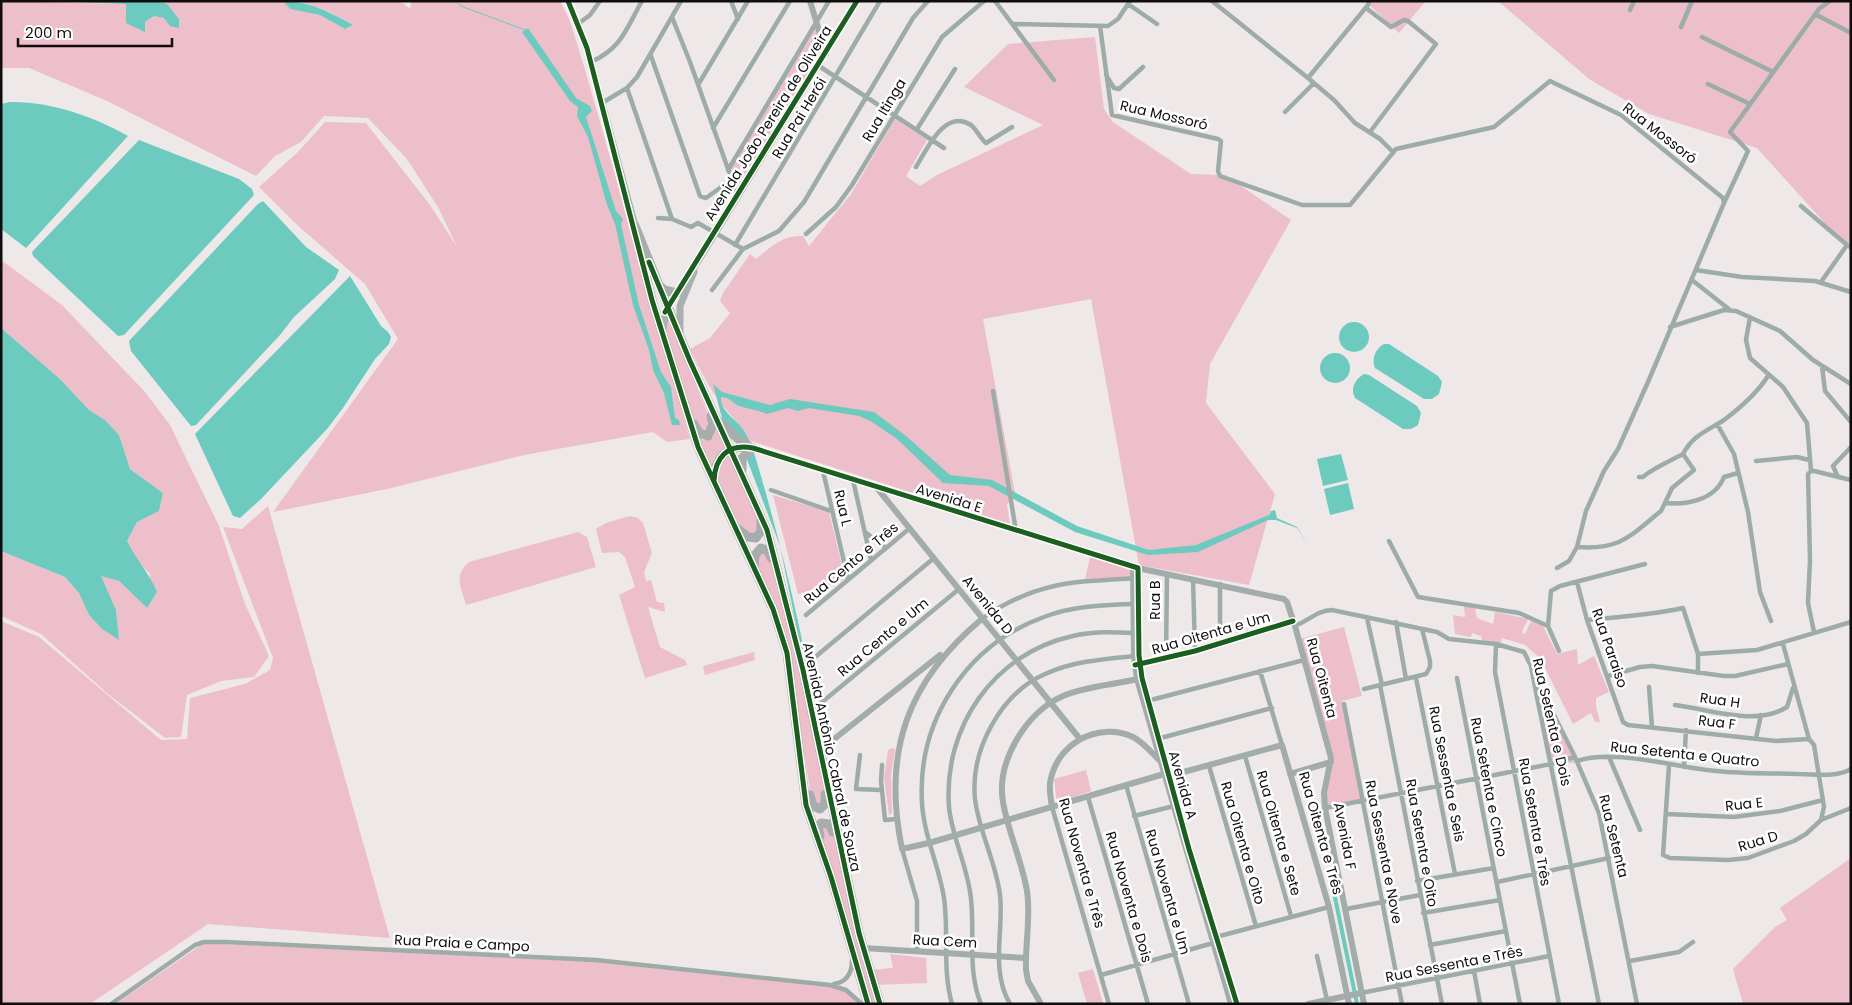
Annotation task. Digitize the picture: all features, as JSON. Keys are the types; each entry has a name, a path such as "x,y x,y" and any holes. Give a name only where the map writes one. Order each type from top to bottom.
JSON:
{"highway":[{"name":"Avenida Antônio Cabral de Souza","path":"634,226 681,341 760,514 790,617 863,948 880,1004"},
{"name":"Avenida Antônio Cabral de Souza","path":"634,226 638,248 698,447 773,609 787,653 806,806 831,877 868,1004"},
{"path":"657,282 664,290 676,293"},
{"path":"683,402 696,429 702,435 708,436 712,430 712,419 690,361"},
{"path":"716,418 740,443 753,448 744,456 742,462 744,478"},
{"path":"714,481 716,465 723,454 740,443"},
{"path":"736,528 748,538 756,538 761,531 760,514"},
{"path":"754,567 757,551 765,548 770,555 782,605 790,617"},
{"path":"798,733 811,803 820,809 826,804 812,733 812,713"},
{"path":"831,877 829,860 818,830 819,825 824,822 829,824 832,829 843,875 850,892"}],"main road":[{"name":"Avenida Antônio Cabral de Souza","path":"568,1 591,62 634,226"},
{"name":"Avenida João Pereira de Oliveira","path":"663,332 663,321 667,307 738,197 857,1"},
{"name":"Avenida João Pereira de Oliveira","path":"681,341 680,306 700,258"}],"street":[{"path":"578,24 590,15 600,1"},
{"path":"591,62 606,55 616,47 642,1"},
{"path":"602,104 627,88 651,56 681,1"},
{"path":"731,1 738,19"},
{"path":"698,85 748,1"},
{"path":"713,128 790,1"},
{"path":"810,1 826,54"},
{"path":"728,170 829,1"},
{"name":"Rua Pai Herói","path":"734,245 880,1"},
{"path":"712,290 742,249 775,235 797,211 914,18 928,1"},
{"name":"Rua Itinga","path":"806,234 843,199 942,37 984,1"},
{"path":"995,1 1054,80"},
{"path":"1212,1 1334,100 1355,124 1370,132 1393,152"},
{"path":"1308,78 1366,8 1369,1"},
{"path":"1630,10 1634,1"},
{"path":"1681,27 1692,1"},
{"path":"1557,568 1569,561 1577,547 1586,511 1604,471 1618,449 1748,151 1730,132 1815,14 1830,1"},
{"path":"1013,24 1108,26 1118,19 1129,2 1157,24"},
{"path":"1366,8 1391,27 1404,20 1408,21 1436,44 1370,132"},
{"path":"1815,14 1851,33"},
{"path":"672,17 738,197"},
{"name":"Rua Mossoró","path":"1100,26 1104,72 1113,116 1218,139 1221,141 1218,171 1220,176 1297,204 1352,204 1393,152 1402,146 1494,127 1505,121 1548,82 1553,81 1621,116 1723,198 1724,203"},
{"path":"1702,38 1773,72"},
{"path":"651,56 700,196 706,198 731,180"},
{"path":"819,66 944,148"},
{"path":"1104,72 1114,88 1119,89 1143,67"},
{"path":"917,129 955,69"},
{"path":"1285,112 1314,83"},
{"path":"1708,84 1750,104"},
{"path":"627,88 672,219"},
{"path":"916,167 932,140 942,129 958,120 974,128 986,143 1012,127"},
{"path":"1801,206 1849,246 1821,282"},
{"path":"658,218 672,219 691,227 697,223 742,249"},
{"path":"1696,270 1742,277 1792,278 1821,282 1851,292"},
{"path":"1692,280 1730,310 1780,330 1822,366 1851,384"},
{"path":"1670,327 1730,310"},
{"path":"1750,317 1746,340 1750,358 1783,388 1807,423 1811,471 1808,478 1810,552 1808,603 1814,632"},
{"path":"1822,366 1825,391 1851,422"},
{"path":"1639,476 1658,469 1683,454 1699,433 1717,424 1748,399 1768,376"},
{"path":"993,391 1016,531"},
{"path":"1717,424 1734,454 1748,512 1760,592 1771,621"},
{"path":"1838,477 1833,466 1851,447"},
{"name":"Avenida E","path":"753,448 1135,567 1279,596 1287,602"},
{"path":"1577,547 1597,548 1616,545 1661,511 1672,488 1694,470 1683,454"},
{"path":"1756,461 1802,457 1809,460"},
{"name":"Rua L","path":"823,471 848,579"},
{"path":"1811,471 1851,480"},
{"path":"1665,503 1681,503 1702,498 1718,489 1727,475 1738,473"},
{"path":"853,480 871,560"},
{"name":"Avenida D","path":"877,487 1080,739"},
{"path":"771,490 831,511"},
{"name":"Rua Cento e Três","path":"806,615 910,528"},
{"path":"865,531 886,548"},
{"path":"1389,541 1418,598 1520,613 1548,626"},
{"path":"814,658 934,558"},
{"path":"1559,652 1548,626 1550,595 1554,588 1645,564"},
{"name":"Avenida A","path":"1135,567 1136,655"},
{"name":"Rua B","path":"1166,657 1167,573"},
{"path":"819,751 983,618 1017,598 1048,586 1085,580 1135,578"},
{"name":"Avenida A","path":"1135,578 1133,604 1137,679 1167,775 1232,1004"},
{"path":"1193,579 1195,651"},
{"name":"Rua Paraiso","path":"1577,582 1587,620 1623,722"},
{"path":"1220,584 1220,632"},
{"name":"Rua Cento e Um","path":"821,702 959,588"},
{"name":"Rua Oitenta","path":"1287,602 1331,762"},
{"path":"952,1004 947,979 944,900 939,873 929,843 923,816 922,784 925,752 930,734 948,694 973,662 1000,639 1043,617 1076,608 1133,604"},
{"path":"1587,620 1629,614 1658,615 1683,608 1698,654 1698,673"},
{"name":"Rua Setenta e Dois","path":"1294,624 1309,620 1321,611 1332,610 1437,632 1449,639 1496,644 1524,652 1531,666 1599,1004"},
{"name":"Rua Setenta e Oito","path":"1367,618 1442,1004"},
{"path":"1396,622 1406,679"},
{"path":"1698,654 1744,652 1783,644 1814,632 1851,622"},
{"name":"Rua Oitenta e Um","path":"1137,665 1294,624"},
{"path":"1364,689 1416,678 1426,674 1430,667 1422,629"},
{"path":"981,1004 974,979 971,900 966,872 949,807 950,776 958,736 972,705 999,674 1016,660 1043,646 1073,636 1088,633 1134,633"},
{"path":"917,952 917,902 902,849 896,819 896,771 905,724 912,704 927,676 954,643"},
{"name":"Rua Setenta e Três","path":"1496,644 1495,672 1559,1004"},
{"path":"1783,644 1809,739 1814,745 1823,800 1821,820"},
{"path":"1010,1004 1000,979 1000,896 977,809 974,782 984,743 999,713 1011,699 1044,674 1079,663 1136,655"},
{"path":"1147,700 1304,660"},
{"path":"1608,676 1652,666 1735,676 1788,664"},
{"name":"Avenida A","path":"1137,665 1161,762 1167,775 1174,806 1214,940 1237,1004"},
{"name":"Rua Oitenta e Três","path":"1260,671 1329,907 1349,996 1349,1004"},
{"name":"Rua Sessenta e Seis","path":"1416,678 1455,874"},
{"name":"Rua Setenta e Cinco","path":"1456,678 1520,1004"},
{"path":"1041,1004 1028,981 1026,958 1027,892 1002,791 1009,758 1028,723 1052,703 1077,691 1137,679"},
{"name":"Rua H","path":"1675,705 1738,714 1761,715 1788,707 1793,686"},
{"name":"Rua Setenta","path":"1535,687 1548,703 1576,759 1599,813 1630,961 1637,1004"},
{"path":"1649,687 1652,727"},
{"name":"Rua Sessenta e Nove","path":"1344,704 1402,1004"},
{"path":"1156,739 1272,708"},
{"path":"1756,738 1761,715"},
{"name":"Rua F","path":"1623,722 1776,741 1809,739"},
{"path":"1684,767 1686,730"},
{"name":"Rua Noventa e Três","path":"1109,1004 1052,807 1050,791 1052,775 1062,754 1080,739 1098,733 1126,735 1142,743 1161,762"},
{"path":"902,849 929,843 1126,785 1209,766 1282,746"},
{"path":"860,755 856,790 882,790"},
{"name":"Rua Oitenta e Sete","path":"1245,756 1292,916"},
{"name":"Rua Setenta e Quatro","path":"1325,808 1589,757 1609,757 1718,771 1818,775 1838,774 1851,769"},
{"path":"1609,757 1640,830"},
{"path":"1290,774 1331,762"},
{"name":"Avenida F","path":"1331,762 1324,793 1325,808 1364,1004"},
{"path":"882,765 885,820 896,819"},
{"path":"1666,814 1669,765"},
{"name":"Rua Oitenta e Oito","path":"1209,766 1256,926"},
{"name":"Rua Noventa e Um","path":"1126,785 1189,1004"},
{"name":"Rua Noventa e Dois","path":"1088,797 1148,1004"},
{"name":"Rua E","path":"1666,814 1734,817 1780,811 1823,800"},
{"path":"1134,816 1174,806"},
{"name":"Rua D","path":"1666,814 1663,855 1670,858 1728,860 1748,858 1794,840 1811,830 1821,820 1851,808"},
{"path":"1496,882 1609,858"},
{"path":"1418,881 1494,868"},
{"path":"1346,909 1420,895"},
{"path":"1423,913 1500,900"},
{"path":"1101,975 1174,954 1256,926 1329,907"},
{"path":"1430,945 1506,931"},
{"name":"Rua Praia e Campo","path":"111,1004 189,949 204,942 596,960 830,984 846,990 862,1004"},
{"path":"1630,961 1679,952 1693,942"},
{"name":"Rua Cem","path":"863,948 1026,958"},
{"path":"830,984 842,982 850,975 852,949"},
{"path":"1317,956 1327,1000"},
{"name":"Rua Sessenta e Três","path":"1362,993 1549,956"},
{"path":"1474,971 1480,1004"},
{"path":"1308,1004 1362,993"}],"shaded area":[{"path":"1,1 126,4 145,32 145,22 154,16 164,18 167,4 159,1 283,1 290,9 320,15 345,29 353,25 328,11 298,1 400,1 410,9 411,1 560,1 570,21 586,73 690,439 667,442 653,432 524,455 387,489 273,512 398,339 365,284 296,224 259,187 298,152 325,122 366,123 430,205 457,247 439,209 407,159 368,118 324,116 301,142 275,156 256,176 107,101 29,68 1,68"},
{"path":"1365,1 1426,1 1399,33"},
{"path":"1498,1 1851,1 1851,252 1757,148 1649,114 1589,79"},
{"path":"816,27 826,54 738,197 729,170"},
{"path":"1095,37 1104,109 1113,122 1191,174 1225,175 1291,220 1210,364 1206,403 1275,494 1249,585 1139,565 1091,299 983,319 1015,493 1007,505 1010,524 748,440 712,391 690,349 710,338 730,313 720,301 723,293 750,254 756,259 777,243 795,236 803,236 809,246 851,194 895,119 927,140 906,176 920,186 937,175 1043,125 964,87 1008,44"},
{"path":"1,260 62,305 145,392 170,425 219,526 245,604 269,656 254,677 221,681 187,695 181,737 165,738 108,694 41,634 1,616 1,551 65,577 79,593 89,615 102,629 119,640 116,610 100,575 119,581 147,608 150,574 136,560 127,541 137,522 159,511 163,493 130,469 119,435 105,420 89,410 60,379 1,328"},
{"path":"665,317 669,319 709,417 710,432 703,434 696,423 684,394 673,361"},
{"path":"714,419 725,447 713,459 711,469 696,434 703,440 713,437"},
{"path":"728,452 757,514 758,535 746,536 732,514 721,490 716,473"},
{"path":"773,495 829,512 845,578 839,582 798,594"},
{"path":"268,506 390,938 208,924 90,1004 1,1004 1,621 39,637 161,740 187,739 190,698 245,684 270,670 273,658 223,527 242,529"},
{"path":"630,516 638,518 643,523 652,553 644,572 646,581 651,580 657,602 664,603 665,612 648,607 660,647 685,660 687,665 645,678 619,595 635,587 625,557 619,552 602,553 596,529 606,523"},
{"path":"578,532 587,537 596,567 466,605 460,577 464,567 469,562"},
{"path":"759,548 768,550 819,751 825,804 812,804 805,757 799,740 785,643 754,563"},
{"path":"1090,557 1130,570 1130,577 1085,579"},
{"path":"1464,606 1475,608 1477,618 1493,624 1495,612 1528,619 1522,632 1525,634 1531,621 1543,626 1557,654 1577,649 1578,665 1594,656 1609,692 1596,698 1600,722 1595,722 1591,713 1573,724 1540,658 1525,645 1502,638 1501,644 1482,640 1481,636 1472,633 1471,637 1455,634 1453,615 1465,617"},
{"path":"1344,627 1362,696 1342,701 1362,801 1325,808 1331,759 1299,639"},
{"path":"754,652 755,660 705,675 703,666"},
{"path":"1544,698 1575,763 1550,763 1535,699"},
{"path":"895,749 891,775 892,813 889,815 884,777 888,750"},
{"path":"1086,770 1091,791 1057,803 1054,779"},
{"path":"828,822 836,841 870,970 893,968 890,954 926,958 927,983 875,985 881,1004 869,1004 817,827"},
{"path":"1851,858 1851,1004 1743,1004 1733,969 1775,927 1787,920 1780,908"},
{"path":"204,943 587,961 828,984 842,989 860,1004 115,1004"},
{"path":"1093,969 1103,1003 1101,1004 1087,1004 1078,973"}],"water":[{"path":"56,1 159,1 167,4 179,19 179,28 170,26 164,18 154,16 145,22 145,32 126,23 126,4"},
{"path":"283,1 311,5 353,25 345,29 320,15 290,9"},
{"path":"528,28 576,98 590,106 592,111 586,117 616,211 623,219 621,224 639,305 661,372 671,387 675,418 679,420 680,425 672,425 664,393 653,370 649,350 633,305 615,224 607,205 588,137 577,116 578,107 570,101 522,32"},
{"path":"9,102 40,104 70,111 100,122 128,136 26,248 1,229 1,104"},
{"path":"139,140 239,179 252,189 254,195 124,335 118,336 33,256 32,252"},
{"path":"263,201 306,247 339,270 335,279 294,317 280,335 196,425 191,426 131,351 129,341 258,204"},
{"path":"350,276 381,326 391,337 389,344 375,359 327,429 261,499 240,518 233,516 195,434"},
{"path":"1354,322 1365,326 1369,337 1365,348 1354,352 1343,348 1339,337 1343,326"},
{"path":"1,328 60,379 89,410 105,420 119,435 130,469 163,493 159,511 137,522 127,541 157,592 147,608 119,581 101,576 116,610 119,640 102,629 89,615 79,593 65,577 1,551"},
{"path":"1384,344 1389,344 1438,376 1442,382 1439,394 1432,399 1424,399 1375,368 1375,354"},
{"path":"1335,353 1346,357 1350,368 1346,379 1335,383 1324,379 1320,368 1324,357"},
{"path":"1364,374 1369,375 1417,406 1421,413 1418,425 1411,429 1403,429 1355,398 1354,384"},
{"path":"713,384 722,392 770,405 790,399 874,412 906,436 950,475 992,480 1077,526 1149,550 1196,545 1269,515 1271,511 1275,510 1277,518 1297,527 1307,543 1297,528 1276,520 1268,520 1198,552 1148,555 1075,532 989,486 943,483 897,439 872,422 859,416 809,408 798,411 788,408 767,414 739,406 729,399 721,397 723,407 741,427 752,448 780,546 738,436 722,418"},
{"path":"1341,454 1348,480 1323,486 1317,459"},
{"path":"1348,483 1354,509 1330,515 1324,489"},
{"path":"780,546 824,745 821,747"},
{"path":"1336,892 1359,1004 1355,1004 1332,893"}],"waterway":[{"path":"456,1 461,6 525,30"}],"cycle path":[{"path":"568,1 587,48 652,300 698,447 773,609 787,653 806,805 831,877 868,1004"},
{"path":"665,312 857,1"},
{"path":"649,262 690,361 767,530 803,670 859,933 880,1004"},
{"path":"714,481 717,465 724,454 736,448 753,448 1138,568 1139,655 1142,678 1189,849 1237,1004"},
{"path":"1135,665 1195,651 1293,621"}]}
